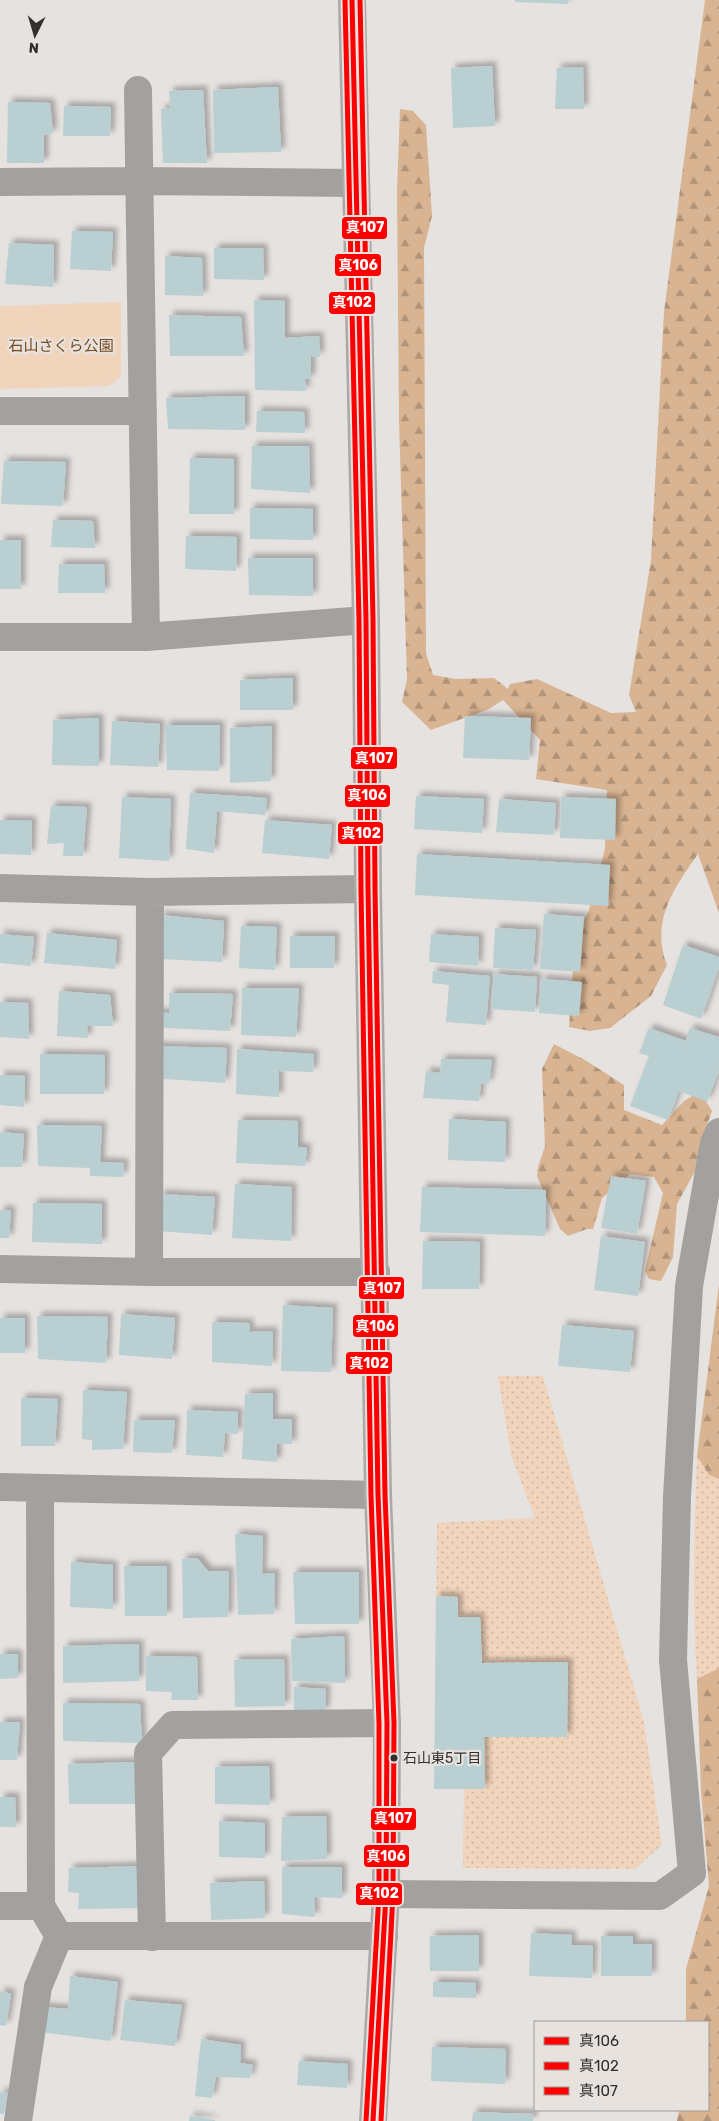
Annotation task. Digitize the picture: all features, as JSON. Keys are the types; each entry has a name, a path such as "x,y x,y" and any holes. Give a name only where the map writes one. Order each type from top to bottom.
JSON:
{"highway":[{"path":"352,0 366,620 368,889 376,1272 378,1495 387,1723 386,1894 373,2121"}],"street":[{"path":"138,90 146,637"},
{"path":"0,182 356,183"},
{"path":"0,411 143,411"},
{"path":"0,637 146,637 366,620"},
{"path":"0,888 150,892 368,889"},
{"path":"149,1272 150,892"},
{"path":"386,1894 660,1896 692,1872 673,1660 677,1497 689,1286 714,1143 719,1132"},
{"path":"0,1269 149,1272 376,1272"},
{"path":"0,1487 378,1495"},
{"path":"40,1488 41,1906 58,1936"},
{"path":"152,1937 148,1753 173,1725 387,1723"},
{"path":"0,1906 41,1906"},
{"path":"58,1936 384,1936"},
{"path":"18,2121 38,1987 58,1936"}],"green space":[{"path":"705,0 719,0 719,913 698,854 673,893 667,906 661,934 662,949 667,965 651,996 610,1028 590,1031 569,1027 575,940 589,910 605,849 607,790 536,779 540,740 503,700 489,709 431,730 402,702 407,679 399,421 397,192 400,109 413,111 426,125 432,216 424,248 426,653 433,675 456,679 494,678 508,689 510,684 537,679 611,713 636,712 629,695 651,560 664,312"},
{"name":"石山さくら公園","path":"121,302 121,377 109,386 0,389 0,306"},
{"path":"554,1044 585,1060 624,1085 624,1110 662,1125 684,1101 700,1091 712,1111 707,1125 703,1157 677,1204 673,1257 661,1281 649,1279 645,1271 663,1193 654,1177 630,1174 602,1198 593,1229 587,1229 568,1236 560,1229 537,1176 545,1146 542,1069"},
{"path":"719,1284 719,1479 709,1475 697,1456"},
{"path":"498,1376 543,1376 644,1722 662,1845 635,1869 463,1868 464,1789 485,1789 484,1737 567,1737 568,1662 482,1663 480,1617 458,1617 458,1597 436,1596 437,1523 535,1518 511,1455"},
{"path":"697,1456 719,1473 719,1671 697,1679 694,1568"},
{"path":"719,1668 719,2121 677,2121 679,2111 709,2111 709,2021 686,2021 686,1969 709,1886 701,1791 697,1679"}],"building":[{"path":"515,0 568,0 568,4 515,2"},
{"path":"492,66 495,126 453,128 451,68"},
{"path":"583,67 584,109 555,109 557,68"},
{"path":"278,87 281,152 214,153 213,90"},
{"path":"203,90 207,163 163,163 161,109 170,108 169,91"},
{"path":"8,102 50,103 53,133 44,135 44,163 7,163"},
{"path":"64,106 111,107 110,136 63,136"},
{"path":"72,231 113,232 111,271 70,269"},
{"path":"9,243 54,245 53,287 5,284"},
{"path":"214,248 263,248 264,280 214,279"},
{"path":"165,256 202,258 203,296 165,295"},
{"path":"254,300 285,301 285,338 319,336 320,357 311,356 311,379 305,379 306,391 255,390"},
{"path":"169,315 241,317 244,356 170,356"},
{"path":"245,396 245,430 168,429 166,398"},
{"path":"257,411 304,412 305,433 256,432"},
{"path":"252,446 309,446 310,493 251,489"},
{"path":"190,458 234,459 234,514 189,514"},
{"path":"4,461 66,462 63,506 1,504"},
{"path":"250,508 313,509 313,540 250,539"},
{"path":"53,520 93,521 95,548 51,547"},
{"path":"186,536 237,537 236,571 185,569"},
{"path":"0,540 21,540 21,589 0,589"},
{"path":"248,558 313,558 313,596 249,595"},
{"path":"59,564 104,564 105,593 58,593"},
{"path":"293,678 293,710 240,710 240,680"},
{"path":"465,716 531,718 529,760 463,758"},
{"path":"99,718 99,766 52,765 53,720"},
{"path":"112,721 160,724 158,767 110,765"},
{"path":"165,725 220,725 219,771 167,770"},
{"path":"272,726 271,781 230,783 230,728"},
{"path":"190,793 267,798 265,815 217,811 214,853 186,849"},
{"path":"416,796 484,799 482,833 414,829"},
{"path":"122,797 171,799 169,861 119,858"},
{"path":"561,797 616,799 615,840 560,838"},
{"path":"499,799 556,803 554,835 496,832"},
{"path":"51,806 87,807 83,856 63,856 64,843 47,844"},
{"path":"0,820 32,821 31,855 0,854"},
{"path":"265,820 332,825 329,859 262,853"},
{"path":"417,854 610,865 608,906 415,895"},
{"path":"544,914 584,917 580,972 540,969"},
{"path":"160,915 224,921 222,962 160,959"},
{"path":"241,926 277,927 275,970 239,968"},
{"path":"495,928 536,930 533,970 493,968"},
{"path":"47,933 117,940 115,969 44,963"},
{"path":"0,934 34,937 31,966 0,963"},
{"path":"431,934 479,937 478,966 429,962"},
{"path":"290,936 335,936 334,968 290,968"},
{"path":"683,945 719,957 719,968 701,1019 663,1005"},
{"path":"433,971 490,976 486,1025 446,1022 449,985 432,983"},
{"path":"494,974 537,977 535,1012 491,1009"},
{"path":"541,979 582,982 579,1016 539,1013"},
{"path":"242,988 299,988 296,1037 241,1035"},
{"path":"59,991 110,995 113,1026 87,1026 88,1038 57,1036"},
{"path":"169,993 233,994 230,1031 147,1027 148,1012 169,1013"},
{"path":"0,1002 28,1003 29,1039 0,1037"},
{"path":"649,1028 686,1041 690,1028 719,1037 719,1071 707,1102 679,1091 668,1120 630,1106 649,1056 639,1053"},
{"path":"152,1046 227,1048 225,1083 150,1078"},
{"path":"237,1049 314,1054 313,1072 279,1071 279,1097 236,1094"},
{"path":"40,1054 105,1055 104,1094 40,1094"},
{"path":"441,1059 492,1060 489,1084 481,1083 479,1101 423,1098 426,1071 440,1073"},
{"path":"0,1075 25,1076 24,1107 0,1105"},
{"path":"449,1119 506,1122 505,1162 448,1160"},
{"path":"238,1120 298,1121 298,1147 307,1148 305,1166 236,1163"},
{"path":"37,1125 102,1126 100,1162 124,1163 123,1177 90,1176 90,1168 38,1166"},
{"path":"0,1132 24,1134 22,1167 0,1167"},
{"path":"611,1176 646,1181 637,1234 601,1228"},
{"path":"235,1184 292,1187 291,1241 232,1238"},
{"path":"422,1187 546,1190 545,1236 420,1232"},
{"path":"160,1194 215,1197 212,1235 158,1231"},
{"path":"33,1203 102,1204 102,1244 32,1242"},
{"path":"0,1210 11,1210 9,1238 0,1238"},
{"path":"601,1236 645,1242 638,1296 594,1290"},
{"path":"423,1241 480,1242 479,1289 422,1289"},
{"path":"283,1305 333,1308 331,1372 281,1371"},
{"path":"121,1314 175,1318 172,1359 119,1355"},
{"path":"37,1316 108,1317 106,1363 38,1359"},
{"path":"0,1318 25,1318 25,1353 0,1353"},
{"path":"212,1322 249,1323 250,1332 273,1331 272,1366 212,1362"},
{"path":"562,1325 634,1331 630,1372 558,1366"},
{"path":"83,1390 127,1392 123,1449 92,1450 92,1440 82,1439"},
{"path":"273,1393 273,1419 292,1419 292,1444 277,1444 277,1462 242,1459 245,1394"},
{"path":"21,1398 58,1399 55,1446 21,1446"},
{"path":"187,1410 238,1412 238,1434 225,1433 223,1457 186,1455"},
{"path":"134,1420 175,1420 172,1453 133,1452"},
{"path":"235,1534 263,1536 262,1574 275,1573 274,1614 238,1615"},
{"path":"197,1558 208,1571 229,1571 228,1617 183,1618 182,1559"},
{"path":"71,1562 113,1565 113,1609 70,1607"},
{"path":"124,1566 167,1566 167,1616 125,1616"},
{"path":"293,1572 359,1572 359,1624 295,1624"},
{"path":"436,1596 458,1597 458,1617 480,1617 482,1663 568,1662 567,1737 484,1737 485,1789 434,1789"},
{"path":"344,1636 345,1683 292,1681 291,1639"},
{"path":"139,1644 139,1681 63,1683 63,1646"},
{"path":"0,1654 18,1654 18,1678 0,1679"},
{"path":"146,1656 197,1657 198,1700 171,1700 172,1692 146,1691"},
{"path":"284,1659 285,1706 235,1707 234,1660"},
{"path":"294,1687 326,1689 325,1712 294,1711"},
{"path":"63,1703 140,1704 142,1743 63,1741"},
{"path":"0,1722 20,1722 17,1760 0,1760"},
{"path":"137,1762 138,1804 69,1804 68,1764"},
{"path":"269,1766 270,1805 215,1804 215,1767"},
{"path":"0,1797 15,1797 16,1827 0,1827"},
{"path":"326,1816 327,1859 281,1861 282,1817"},
{"path":"219,1821 265,1823 265,1858 219,1857"},
{"path":"146,1866 144,1908 78,1909 79,1893 68,1892 69,1868"},
{"path":"282,1867 342,1867 342,1898 314,1897 315,1917 282,1914"},
{"path":"264,1881 265,1918 211,1920 210,1883"},
{"path":"531,1933 572,1935 571,1945 593,1946 592,1978 529,1976"},
{"path":"479,1935 479,1971 430,1971 430,1936"},
{"path":"601,1936 633,1936 633,1944 652,1944 652,1976 601,1976"},
{"path":"70,1976 118,1982 111,2041 40,2032 43,2007 68,2009"},
{"path":"433,1982 476,1983 476,1998 433,1997"},
{"path":"0,1991 11,1994 6,2026 0,2025"},
{"path":"125,2000 182,2005 175,2046 120,2040"},
{"path":"201,2039 241,2045 240,2063 253,2065 250,2078 216,2077 212,2098 195,2096"},
{"path":"432,2047 506,2049 505,2084 431,2081"},
{"path":"299,2061 348,2064 347,2088 297,2085"},
{"path":"0,2092 8,2093 4,2114 0,2114"},
{"path":"473,2112 533,2114 533,2121 472,2121"},
{"path":"190,2116 215,2120 215,2121 189,2121"}],"transit line":[{"name":"真102","path":"345,0 359,620 361,889 371,1495 379,1723 379,1894 366,2121"},
{"name":"真106","path":"352,0 366,620 368,889 378,1495 387,1723 386,1894 373,2121"},
{"name":"真107","path":"360,0 373,620 375,889 385,1495 394,1723 393,1894 381,2121"}],"place":[{"name":"石山東5丁目","path":"394,1758"}]}
